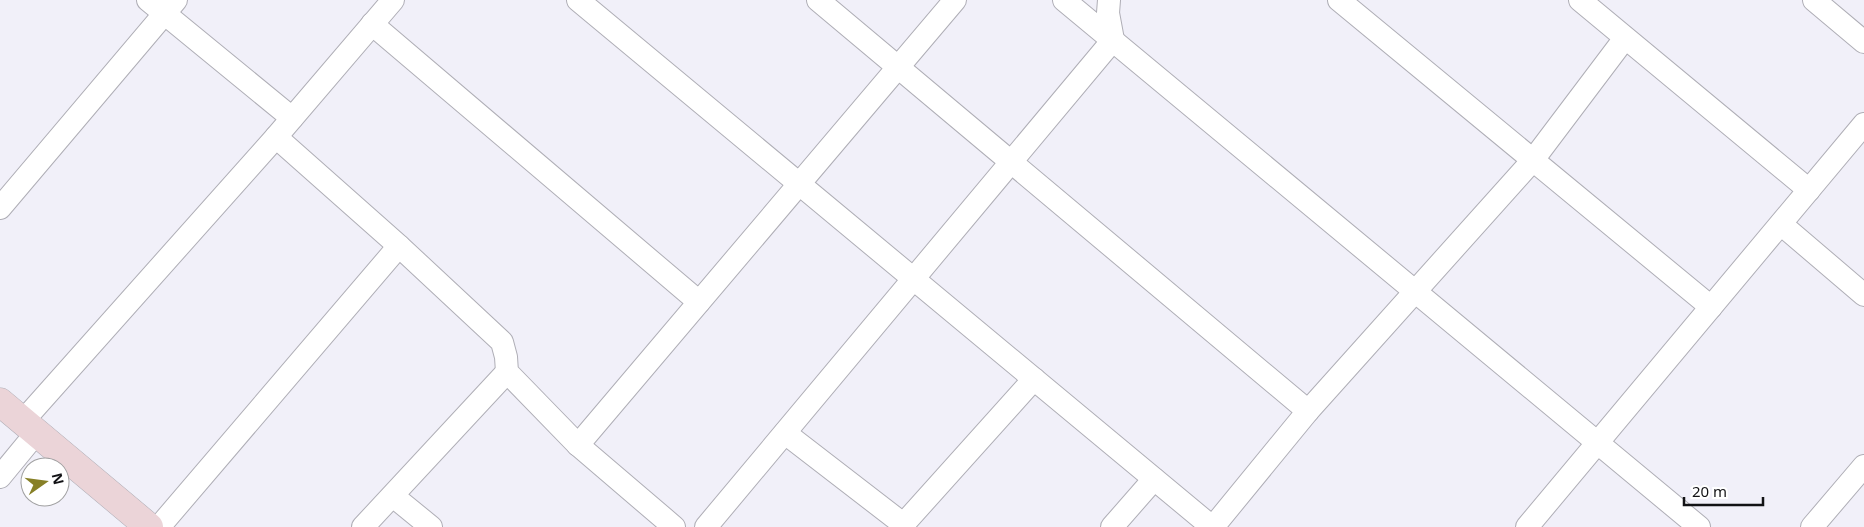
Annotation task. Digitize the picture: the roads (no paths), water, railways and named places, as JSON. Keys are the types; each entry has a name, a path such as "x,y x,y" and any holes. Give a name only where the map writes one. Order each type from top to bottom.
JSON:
{"street":[{"path":"578,0 1212,527 1308,411 1533,160 1626,38"},
{"path":"818,0 1308,411"},
{"path":"578,446 955,0"},
{"path":"1064,0 1699,527"},
{"path":"1109,0 1108,13 1113,40"},
{"path":"1339,0 1711,307"},
{"path":"1580,0 1809,190"},
{"path":"1814,0 1864,42"},
{"path":"0,477 10,450 391,1"},
{"path":"0,208 163,5 292,118"},
{"path":"372,24 699,302"},
{"path":"706,527 1113,40"},
{"path":"1527,527 1864,124"},
{"path":"276,137 400,246 502,342 507,372 578,446 674,527"},
{"path":"1780,224 1864,295"},
{"path":"159,527 400,246"},
{"path":"363,527 507,372"},
{"path":"785,433 902,526 1034,379"},
{"path":"0,402 149,527"},
{"path":"1812,527 1864,466"},
{"path":"1112,527 1154,479"},
{"path":"393,496 431,527"}]}
